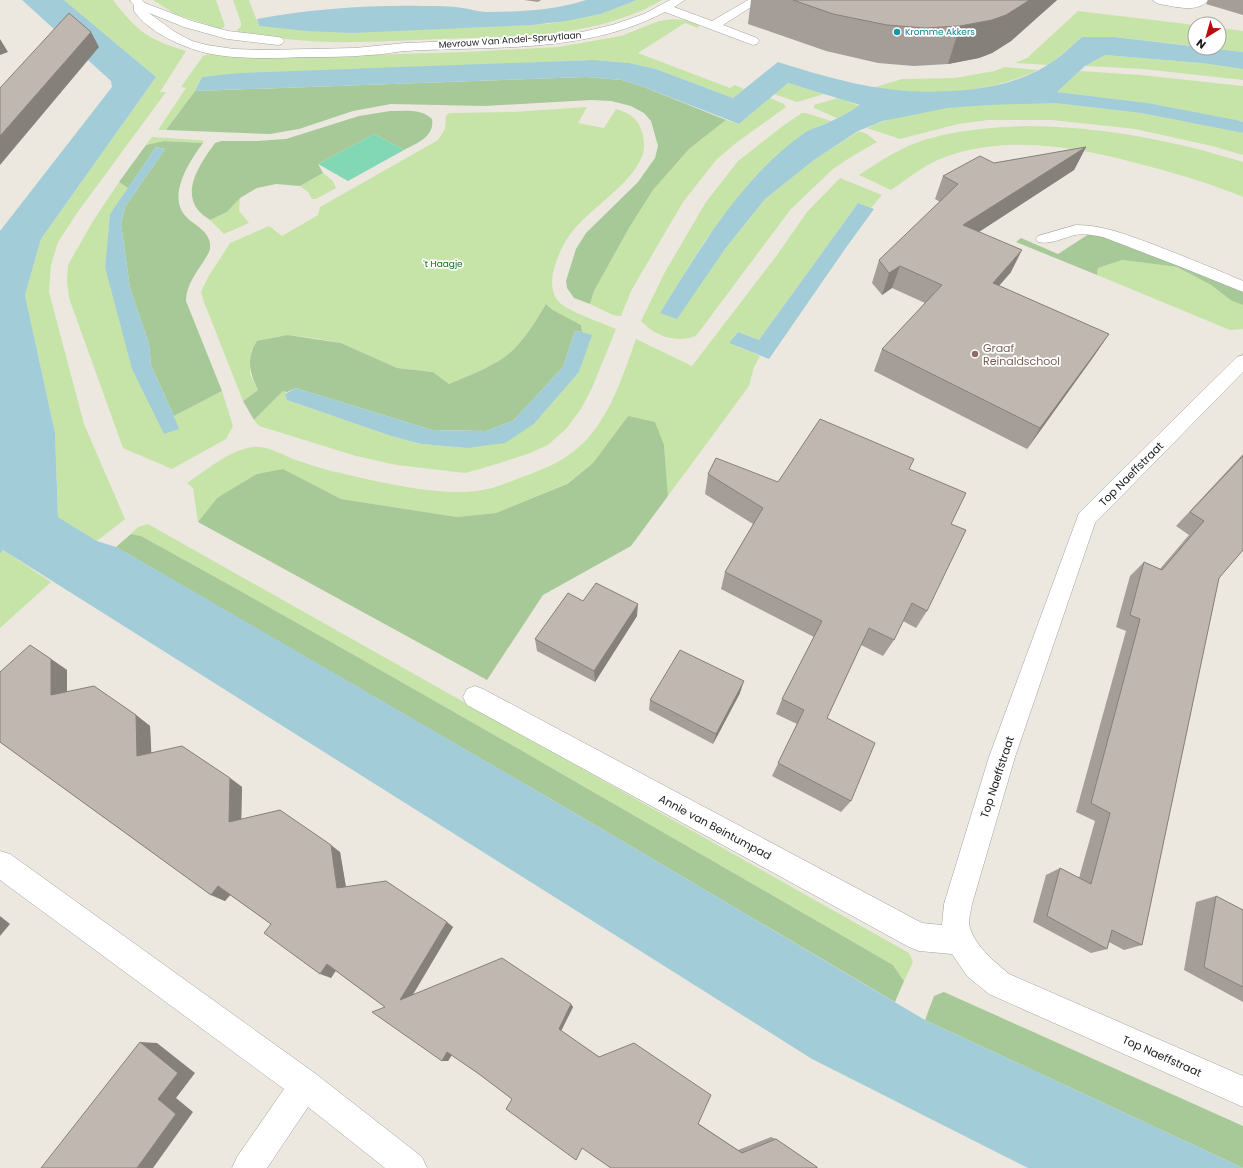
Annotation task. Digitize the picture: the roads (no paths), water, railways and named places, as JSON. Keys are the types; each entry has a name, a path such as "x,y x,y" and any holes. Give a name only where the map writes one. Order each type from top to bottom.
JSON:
{"street":[{"name":"Mevrouw Van Andel-Spruytlaan","path":"138,2 140,11 158,28 177,39 207,49 241,53 284,54 376,51 407,47 568,39 620,27 666,8 679,0"},
{"path":"711,26 721,22 756,0"},
{"path":"1159,0 1188,4 1202,0"},
{"name":"Mevrouw Van Andel-Spruytlaan","path":"138,2 188,24 227,35 272,41 320,44 384,44 407,47"},
{"path":"666,8 753,41"},
{"path":"1044,239 1076,230 1100,231 1132,241 1243,287"},
{"name":"Top Naeffstraat","path":"1243,361 1086,519 1002,757 960,896 955,922 960,940 977,966 999,984 1243,1092"},
{"name":"Annie van Beintumpad","path":"475,698 919,937 960,940"},
{"path":"0,864 304,1084 411,1168"},
{"path":"248,1168 304,1084"}],"water":[{"path":"22,0 64,0 156,77 41,239 25,295 55,433 58,517 97,541 116,547 193,591 573,812 925,1020 1243,1168 1028,1168 812,1059 3,550 0,554 0,231 112,87 111,81"},
{"path":"586,0 637,0 601,14 566,21 532,25 352,33 307,31 259,26 257,19 319,10 381,6 448,6 481,12 524,11 562,6"},
{"path":"1082,37 1114,37 1187,45 1187,56 1227,56 1227,50 1243,52 1243,69 1201,63 1105,55 1085,66 1057,92 1148,103 1236,120 1243,122 1243,133 1141,113 1054,103 947,108 883,121 858,131 814,160 765,199 725,249 677,319 660,313 706,240 741,193 760,171 781,151 803,134 811,129 838,118 860,105 788,83 739,124 622,80 587,77 195,91 202,77 239,73 594,60 629,63 656,69 733,98 778,62 851,83 922,92 948,91 984,88 1023,77 1041,69 1062,55"},
{"path":"156,147 165,149 125,207 121,224 130,288 149,344 151,365 179,429 164,434 132,369 105,267 110,214"},
{"path":"858,203 874,209 769,359 729,343 738,332 759,340"},
{"path":"575,331 592,335 579,372 534,424 505,443 467,448 421,444 391,436 287,400 285,394 296,388 432,430 486,431 513,421 563,367"}],"place":[{"name":"Kromme Akkers","path":"897,32"},
{"name":"Graaf Reinaldschool","path":"975,354"}],"park label":[{"name":"'t Haagje","path":"443,264"}]}
